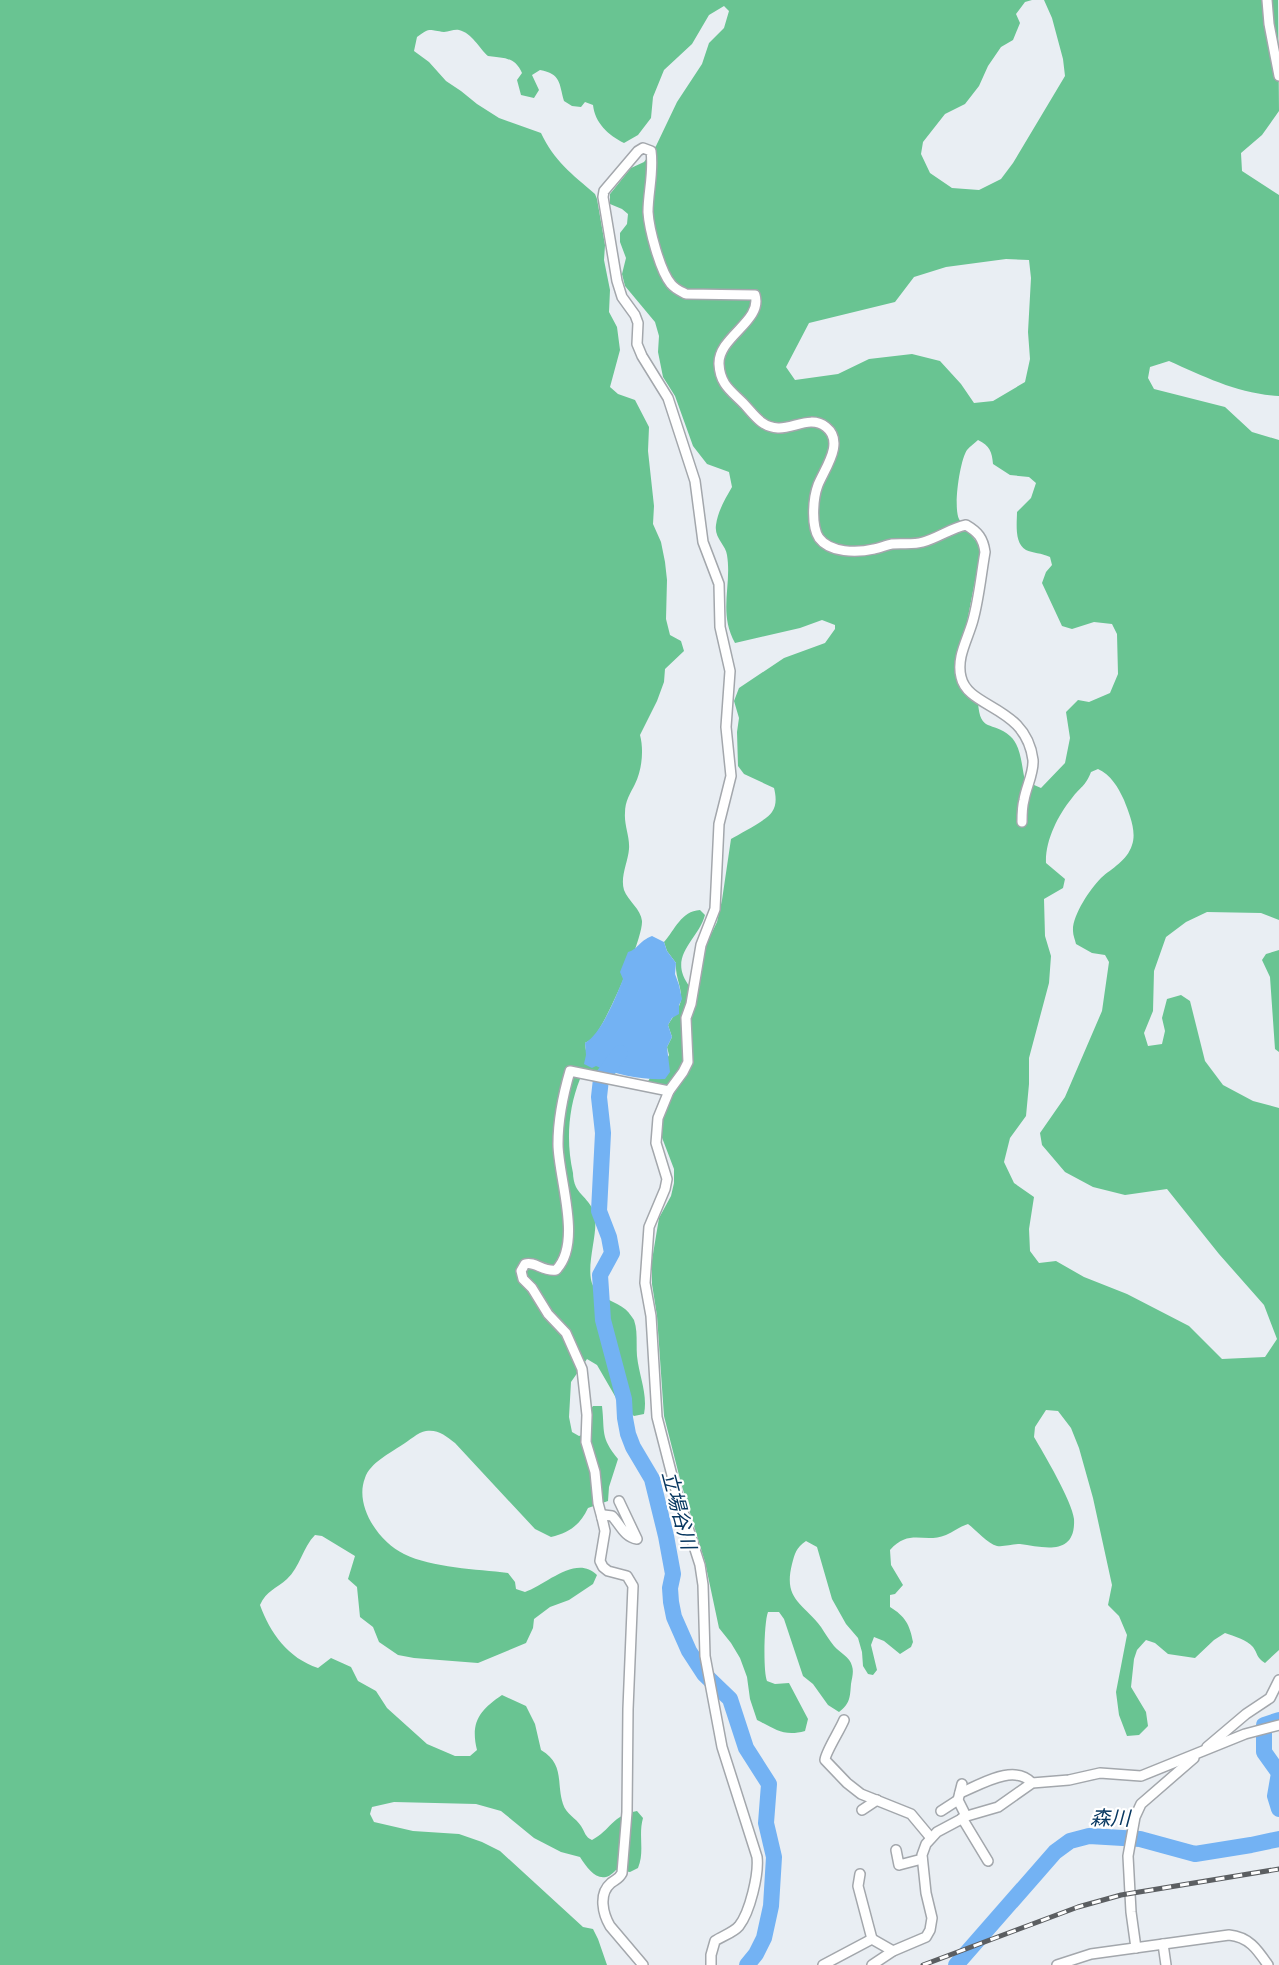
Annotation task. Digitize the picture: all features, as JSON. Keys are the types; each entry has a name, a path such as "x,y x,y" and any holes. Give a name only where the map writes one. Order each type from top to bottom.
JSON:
{"street":[{"path":"1267,0 1270,34 1279,76"},
{"path":"711,1965 715,1941 738,1926 743,1918 756,1883 758,1867 757,1857 722,1747 705,1656 703,1585 700,1565 675,1487 657,1417 651,1316 645,1283 649,1227 667,1179 657,1143 658,1118 669,1091 688,1062 686,1018 691,1004 701,945 715,909 719,824 731,776 726,727 730,671 720,627 719,584 703,542 695,481 668,398 639,350 638,323 622,297 612,258 604,192 643,148 651,151 652,170 648,212 661,264 669,282 677,290 686,294 755,294 756,299 752,312 743,327 723,346 720,355 721,375 732,394 757,420 766,425 779,428 810,422 821,423 833,436 834,446 828,466 815,493 815,531 820,539 834,549 871,550 891,544 914,544 926,541 966,525 978,532 984,542 985,552 973,622 967,635 959,668 962,682 969,690 1020,726 1027,737 1033,762 1023,802 1022,822"},
{"path":"643,1965 610,1926 603,1905 610,1884 619,1879 622,1873 627,1812 633,1586 627,1576 608,1571 600,1561 605,1531 598,1503 595,1472 586,1442 587,1416 582,1369 566,1333 548,1314 532,1288 523,1279 521,1272 525,1264 530,1263 548,1271 556,1270 564,1253 568,1202 558,1145 560,1113 570,1071 669,1091"},
{"path":"602,1518 604,1515 612,1516 624,1532 631,1538 637,1539 619,1501"},
{"path":"1136,1948 1128,1865 1134,1824 1141,1804 1246,1714 1270,1698 1279,1680"},
{"path":"844,1720 826,1752 825,1761 853,1789 911,1814 931,1838"},
{"path":"872,1965 893,1951 926,1938 932,1918 926,1893 923,1850 931,1838 964,1817 998,1807 1032,1783 1069,1780 1100,1773 1141,1776 1245,1734 1279,1725"},
{"path":"941,1811 960,1792 1005,1775 1019,1776 1032,1783"},
{"path":"960,1792 964,1817 988,1861"},
{"path":"862,1810 877,1800"},
{"path":"896,1850 898,1865 922,1859"},
{"path":"860,1874 858,1886 872,1939 893,1951"},
{"path":"1057,1965 1091,1954 1217,1935 1239,1936 1248,1940 1268,1965"},
{"path":"823,1965 872,1939"},
{"path":"1163,1944 1166,1965"}],"green space":[{"path":"0,0 1032,0 1025,2 1016,14 1020,23 1013,40 1001,47 988,66 979,86 965,104 945,114 923,142 921,154 930,173 952,188 979,190 1001,179 1065,76 1052,18 1044,0 1278,0 1279,111 1262,135 1241,153 1242,171 1279,195 1279,396 1236,388 1169,361 1150,367 1148,378 1154,389 1225,407 1252,432 1279,440 1279,920 1261,913 1207,912 1186,922 1166,937 1154,971 1153,1011 1144,1033 1148,1046 1162,1044 1165,1031 1162,1018 1167,999 1181,995 1190,1001 1205,1061 1223,1085 1253,1101 1279,1108 1279,1650 1265,1663 1250,1645 1240,1638 1225,1633 1195,1658 1168,1654 1155,1643 1146,1640 1137,1650 1134,1659 1131,1687 1146,1712 1148,1726 1139,1735 1127,1736 1119,1715 1116,1692 1127,1635 1119,1616 1108,1605 1112,1585 1093,1498 1071,1428 1058,1411 1046,1410 1035,1427 1034,1437 1072,1511 1074,1519 1070,1539 1056,1547 1020,1544 997,1546 986,1540 968,1524 946,1535 911,1538 897,1543 890,1550 891,1565 903,1585 895,1594 890,1595 890,1607 906,1622 913,1642 911,1647 900,1654 884,1641 874,1637 871,1645 877,1670 873,1675 868,1674 863,1666 858,1638 846,1624 832,1599 817,1547 806,1541 795,1554 790,1586 796,1600 851,1663 853,1673 849,1700 839,1712 828,1705 813,1684 803,1676 784,1619 779,1612 768,1612 764,1647 767,1681 775,1684 789,1683 808,1719 805,1731 798,1733 785,1733 757,1720 740,1658 719,1628 705,1562 664,1416 657,1316 652,1284 652,1260 659,1218 671,1196 674,1183 674,1169 661,1135 661,1118 673,1090 647,1083 650,1078 655,1079 669,1055 667,1047 672,1037 668,1025 681,1000 676,963 667,951 664,942 683,917 700,910 705,915 682,957 681,966 683,976 690,987 699,983 705,947 717,922 722,900 731,839 765,819 775,806 774,788 744,774 738,766 739,718 734,701 739,688 784,658 825,643 835,629 835,625 822,620 800,628 735,643 727,621 726,610 727,555 716,530 720,510 732,487 729,472 707,464 693,446 675,396 663,377 658,352 659,336 655,322 625,286 622,274 626,258 620,242 620,233 627,224 628,214 610,204 610,194 631,168 644,162 656,146 677,102 702,64 709,43 724,28 729,11 724,6 709,15 692,44 664,70 653,97 651,118 638,135 624,143 603,128 596,117 593,105 585,102 581,107 572,106 564,101 560,84 552,74 540,70 532,75 539,90 534,98 521,95 517,80 522,73 512,61 488,56 472,37 464,32 427,30 417,37 414,51 429,62 446,81 477,104 499,118 541,133 558,159 595,194 605,245 604,260 610,290 609,312 617,327 620,350 610,387 618,394 635,400 649,427 648,451 654,506 653,524 661,542 665,562 666,619 670,635 681,641 684,651 665,669 664,682 657,701 640,735 641,766 625,809 629,849 623,885 641,917 641,931 623,981 599,1030 585,1043 586,1052 593,1063 620,1077 580,1079 573,1102 569,1138 575,1184 592,1207 595,1217 590,1274 592,1282 598,1292 625,1309 634,1320 645,1407 644,1414 634,1416 619,1403 597,1365 587,1359 571,1382 569,1417 572,1432 579,1436 588,1433 590,1410 593,1406 602,1406 606,1439 618,1459 609,1487 608,1501 588,1508 573,1527 551,1537 535,1529 455,1443 438,1432 426,1431 417,1435 381,1459 371,1468 365,1478 362,1489 363,1500 371,1522 386,1541 415,1559 441,1565 508,1573 515,1582 516,1589 525,1592 571,1569 589,1569 597,1575 593,1584 569,1600 550,1607 534,1619 533,1628 526,1643 478,1663 398,1655 379,1642 373,1627 360,1617 357,1587 348,1579 355,1556 322,1536 315,1535 291,1574 262,1600 260,1605 275,1635 298,1658 318,1668 331,1658 351,1667 358,1681 376,1691 387,1708 427,1744 455,1756 470,1756 477,1750 476,1724 488,1706 502,1695 526,1706 535,1724 541,1750 549,1755 557,1768 561,1796 566,1811 592,1840 617,1819 637,1811 643,1818 640,1862 638,1868 630,1872 616,1870 611,1875 600,1877 591,1872 580,1857 561,1852 534,1838 501,1811 476,1804 394,1802 372,1807 370,1814 374,1822 413,1831 459,1834 500,1851 583,1927 593,1929 607,1965 0,1965","holes":["1006,259 1029,260 1031,278 1028,332 1030,359 1025,382 993,401 974,403 961,384 940,361 912,354 869,359 838,374 795,380 786,367 809,323 895,302 914,277 946,267","978,440 988,447 993,464 1010,475 1029,477 1036,483 1031,498 1017,512 1018,538 1026,550 1050,557 1052,565 1046,572 1042,583 1062,626 1072,629 1094,622 1112,624 1117,634 1118,674 1110,693 1089,702 1078,700 1066,712 1070,738 1065,763 1041,788 1025,781 1019,751 1014,740 1004,731 984,723 978,702 964,692 956,678 959,644 967,622 981,550 964,528 957,513 960,473 964,455","1098,769 1117,786 1130,816 1133,840 1127,856 1101,878 1082,903 1075,918 1073,931 1076,944 1092,953 1105,955 1109,962 1102,1011 1065,1097 1040,1133 1042,1145 1065,1172 1093,1187 1125,1195 1167,1189 1219,1254 1264,1305 1277,1339 1265,1357 1222,1359 1189,1326 1127,1294 1084,1277 1056,1261 1039,1263 1030,1251 1029,1229 1034,1197 1014,1183 1004,1162 1010,1138 1026,1116 1029,1058 1049,983 1051,956 1045,936 1044,899 1063,888 1065,879 1046,863 1048,846 1053,829 1062,812 1085,784 1091,772"]},
{"path":"1279,950 1279,1052 1275,1049 1270,977 1262,960 1266,954"}],"water":[{"path":"652,936 664,942 667,951 676,963 675,974 682,999 679,1014 672,1018 668,1025 672,1037 667,1047 670,1072 665,1079 648,1079 596,1066 592,1068 584,1064 585,1043 597,1032 612,1005 623,979 620,972 628,952"}],"waterway":[{"name":"立場谷川","path":"620,1053 601,1079 599,1097 603,1133 599,1211 609,1237 612,1253 600,1275 603,1320 624,1399 628,1434 652,1479 666,1536 673,1574 670,1588 674,1617 689,1651 704,1674 730,1699 746,1748 769,1784 766,1823 774,1857 771,1906 764,1938 747,1965"},
{"path":"1279,1720 1264,1725 1264,1752 1279,1773 1275,1796 1279,1809"},
{"name":"森川","path":"956,1965 1055,1852 1070,1841 1089,1836 1140,1839 1195,1854 1279,1839"}],"railway":[{"path":"923,1965 1078,1907 1121,1895 1279,1869"}]}
